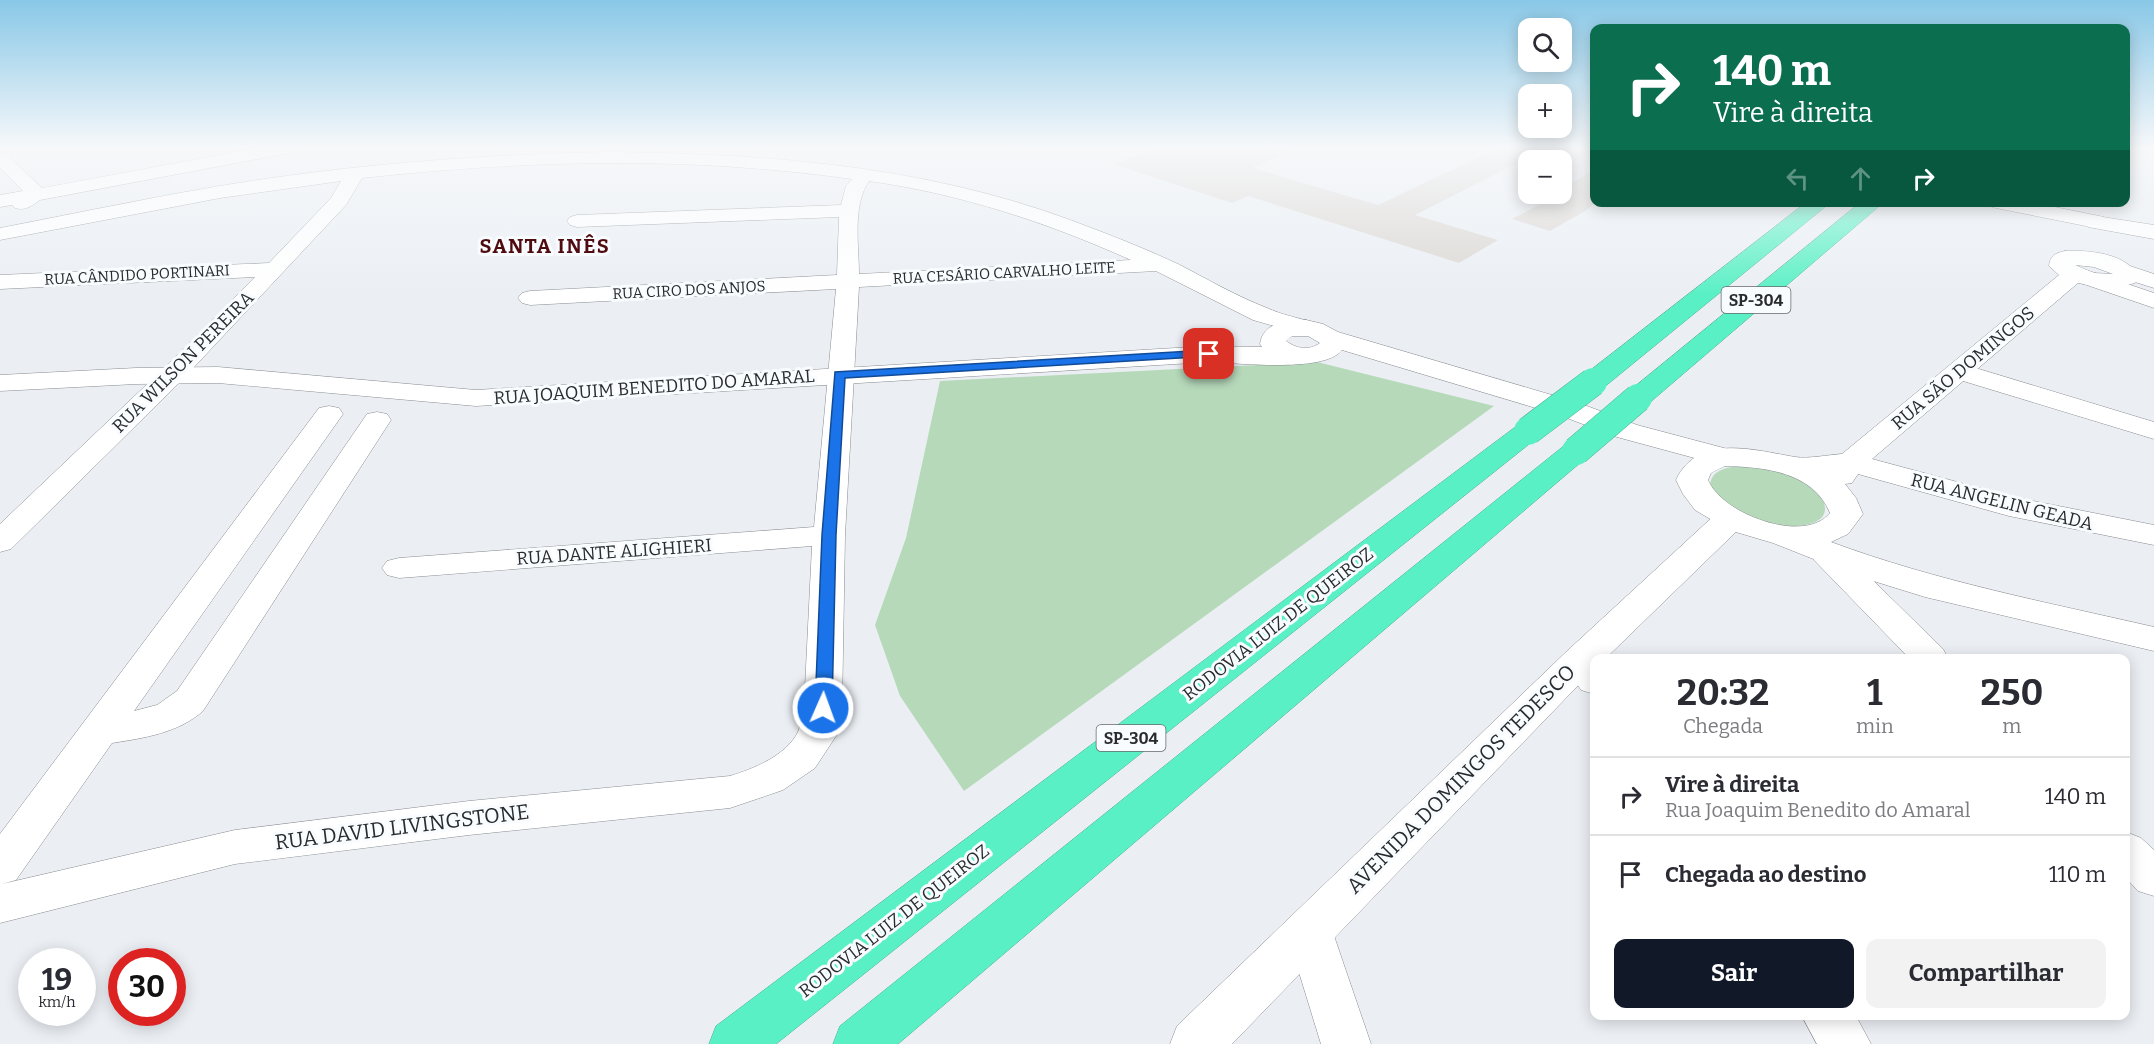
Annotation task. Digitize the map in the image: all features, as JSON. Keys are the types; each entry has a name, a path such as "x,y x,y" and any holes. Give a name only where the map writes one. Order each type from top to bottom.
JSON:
{"highway":[{"name":"RODOVIA LUIZ DE QUEIROZ","path":"735,1044 1593,382 1815,207"},
{"name":"SP-304","path":"859,1044 1868,207"}],"street":[{"path":"0,201 19,197"},
{"path":"0,222 31,197"},
{"path":"0,234 199,197"},
{"name":"RUA WILSON PEREIRA","path":"7,528 172,375 342,197"},
{"path":"829,535 839,375 848,282 849,211 853,197"},
{"path":"976,197 1032,213 1101,239 1160,264 1258,313 1319,340"},
{"path":"2021,207 2092,212 2154,232"},
{"path":"2021,207 2048,227 2078,270 2154,301"},
{"path":"577,221 849,211"},
{"path":"2092,212 2120,271 2154,294"},
{"name":"RUA CESÁRIO CARVALHO LEITE","path":"848,282 1160,264"},
{"name":"RUA CÂNDIDO PORTINARI","path":"0,282 275,269"},
{"path":"2078,270 2120,271 2154,281"},
{"name":"RUA SÃO DOMINGOS","path":"1833,489 1851,462 2078,270"},
{"name":"RUA CIRO DOS ANJOS","path":"531,298 848,282"},
{"path":"1258,313 1280,343"},
{"name":"RUA JOAQUIM BENEDITO DO AMARAL","path":"0,384 172,375 264,378 424,396 476,398 1209,354 1280,343 1319,340 1436,383 1509,392 1569,409 1626,431"},
{"path":"1959,371 2154,431"},
{"path":"0,867 329,414"},
{"path":"100,731 166,718 185,706 377,420"},
{"path":"1626,431 1724,457 1769,460 1816,477 1833,489 1844,502 1848,514 1834,539"},
{"path":"1626,431 1673,462 1692,480 1697,493 1710,506 1730,519 1755,529 1782,535 1834,539 1900,573 1938,589 2154,639"},
{"path":"1692,480 1696,469 1707,461 1724,457"},
{"path":"1793,467 1851,462"},
{"name":"RUA ANGELIN GEADA","path":"1851,462 2009,506 2154,535"},
{"name":"AVENIDA DOMINGOS TEDESCO","path":"1603,654 1730,519"},
{"name":"RUA DANTE ALIGHIERI","path":"399,568 829,535"},
{"name":"RUA DAVID LIVINGSTONE","path":"0,904 235,848 469,818 730,792 770,779 801,757 816,736 823,708 829,535"},
{"path":"1834,539 1886,615 1926,654"},
{"path":"1886,615 1900,573"},
{"name":"AVENIDA DOMINGOS TEDESCO","path":"1196,1044 1309,930 1587,671"},
{"path":"2130,854 2154,878"},
{"path":"1309,930 1346,1044"},
{"path":"1830,1020 1846,1044"}],"green space":[{"path":"1317,362 1494,406 964,791 900,696 875,625 906,538 940,381"},
{"path":"1738,466 1774,471 1810,486 1824,503 1823,516 1810,524 1783,525 1753,519 1728,507 1710,485 1711,480 1716,473"}],"building":[{"path":"1213,197 1246,197 1232,203"},
{"path":"1250,197 1350,197 1378,205 1396,197 1451,197 1415,215 1498,240 1459,263"},
{"path":"1572,197 1590,197 1590,207 1550,231 1512,219 1541,204 1572,204"}],"district":[{"name":"SANTA INÊS","path":"545,246"}],"route":[{"path":"823,708 829,535 839,375 1209,354"}]}
